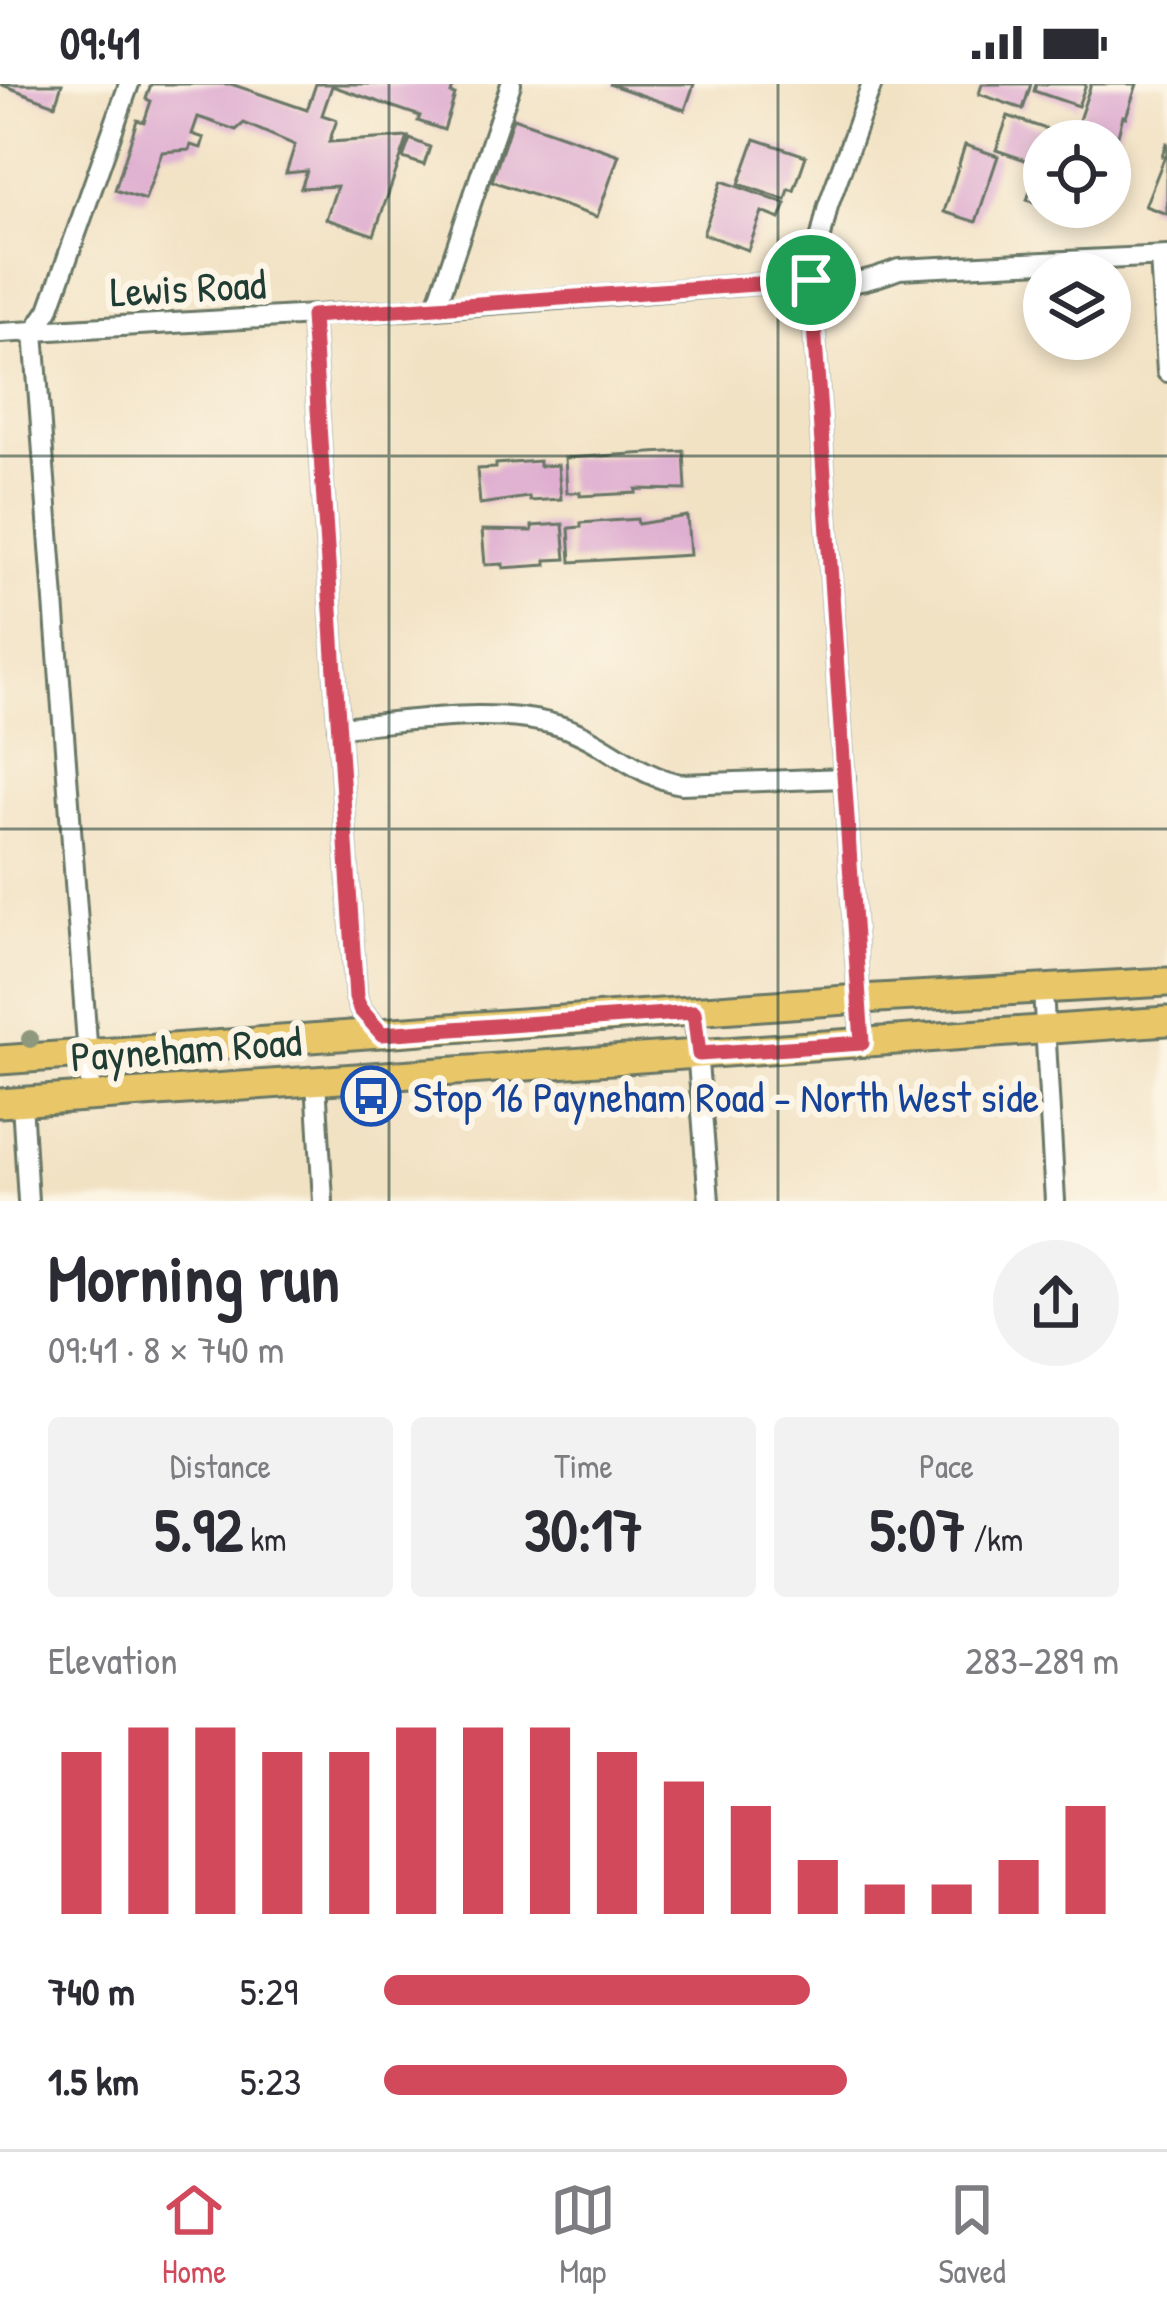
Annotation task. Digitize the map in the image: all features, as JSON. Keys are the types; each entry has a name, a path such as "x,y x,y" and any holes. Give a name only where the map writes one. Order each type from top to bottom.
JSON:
{"main road":[{"name":"Payneham Road","path":"0,1060 1167,982"},
{"name":"Payneham Road","path":"11,1103 1167,1022"}],"street":[{"path":"91,1097 34,332 49,310 129,84"},
{"path":"436,308 511,84"},
{"path":"862,1043 811,280 828,206 872,84"},
{"path":"1163,256 1167,372"},
{"name":"Lewis Road","path":"0,333 811,280 832,285 862,283 899,269 1163,256"},
{"path":"312,316 356,988 360,1009 382,1034"},
{"path":"338,727 520,717 574,731 662,781 845,778"},
{"path":"1043,989 1055,1201"},
{"path":"694,1012 709,1201"},
{"path":"316,1081 323,1201"},
{"path":"11,1103 28,1201"}],"building":[{"path":"0,84 62,84 55,105"},
{"path":"151,84 231,84 307,110 316,84 454,84 451,94 455,95 444,130 418,121 420,116 332,86 322,115 337,120 329,142 408,137 374,235 326,219 337,186 301,188 307,171 286,173 295,145 244,123 236,130 198,117 192,134 204,138 201,148 191,145 189,150 162,152 145,200 115,190 137,120 144,122"},
{"path":"609,84 694,84 685,110"},
{"path":"982,84 1031,84 1023,109 979,94"},
{"path":"1036,84 1086,84 1078,106 1034,91"},
{"path":"1091,84 1137,84 1122,120 1079,120"},
{"path":"1008,116 1023,121 1023,159 996,150"},
{"path":"513,118 619,155 597,217 492,181"},
{"path":"410,139 430,147 424,165 403,158"},
{"path":"755,139 806,156 786,200 739,184"},
{"path":"1167,143 1167,214 1145,206"},
{"path":"965,145 998,156 976,222 944,212"},
{"path":"722,181 786,204 780,219 762,212 748,250 703,234"},
{"path":"684,451 686,490 567,493 565,458"},
{"path":"539,461 539,466 558,465 561,499 530,501 529,497 480,504 477,469"},
{"path":"687,516 690,555 571,562 569,528 581,527 581,523 637,519 638,524"},
{"path":"563,524 566,559 546,560 546,565 485,565 482,530 532,531 532,526"}],"place":[{"name":"Stop 16 Payneham Road - North West side","path":"371,1096"}],"route":[{"path":"811,280 862,1043 699,1054 694,1012 382,1034 360,1009 356,997 312,316 811,280"}]}
